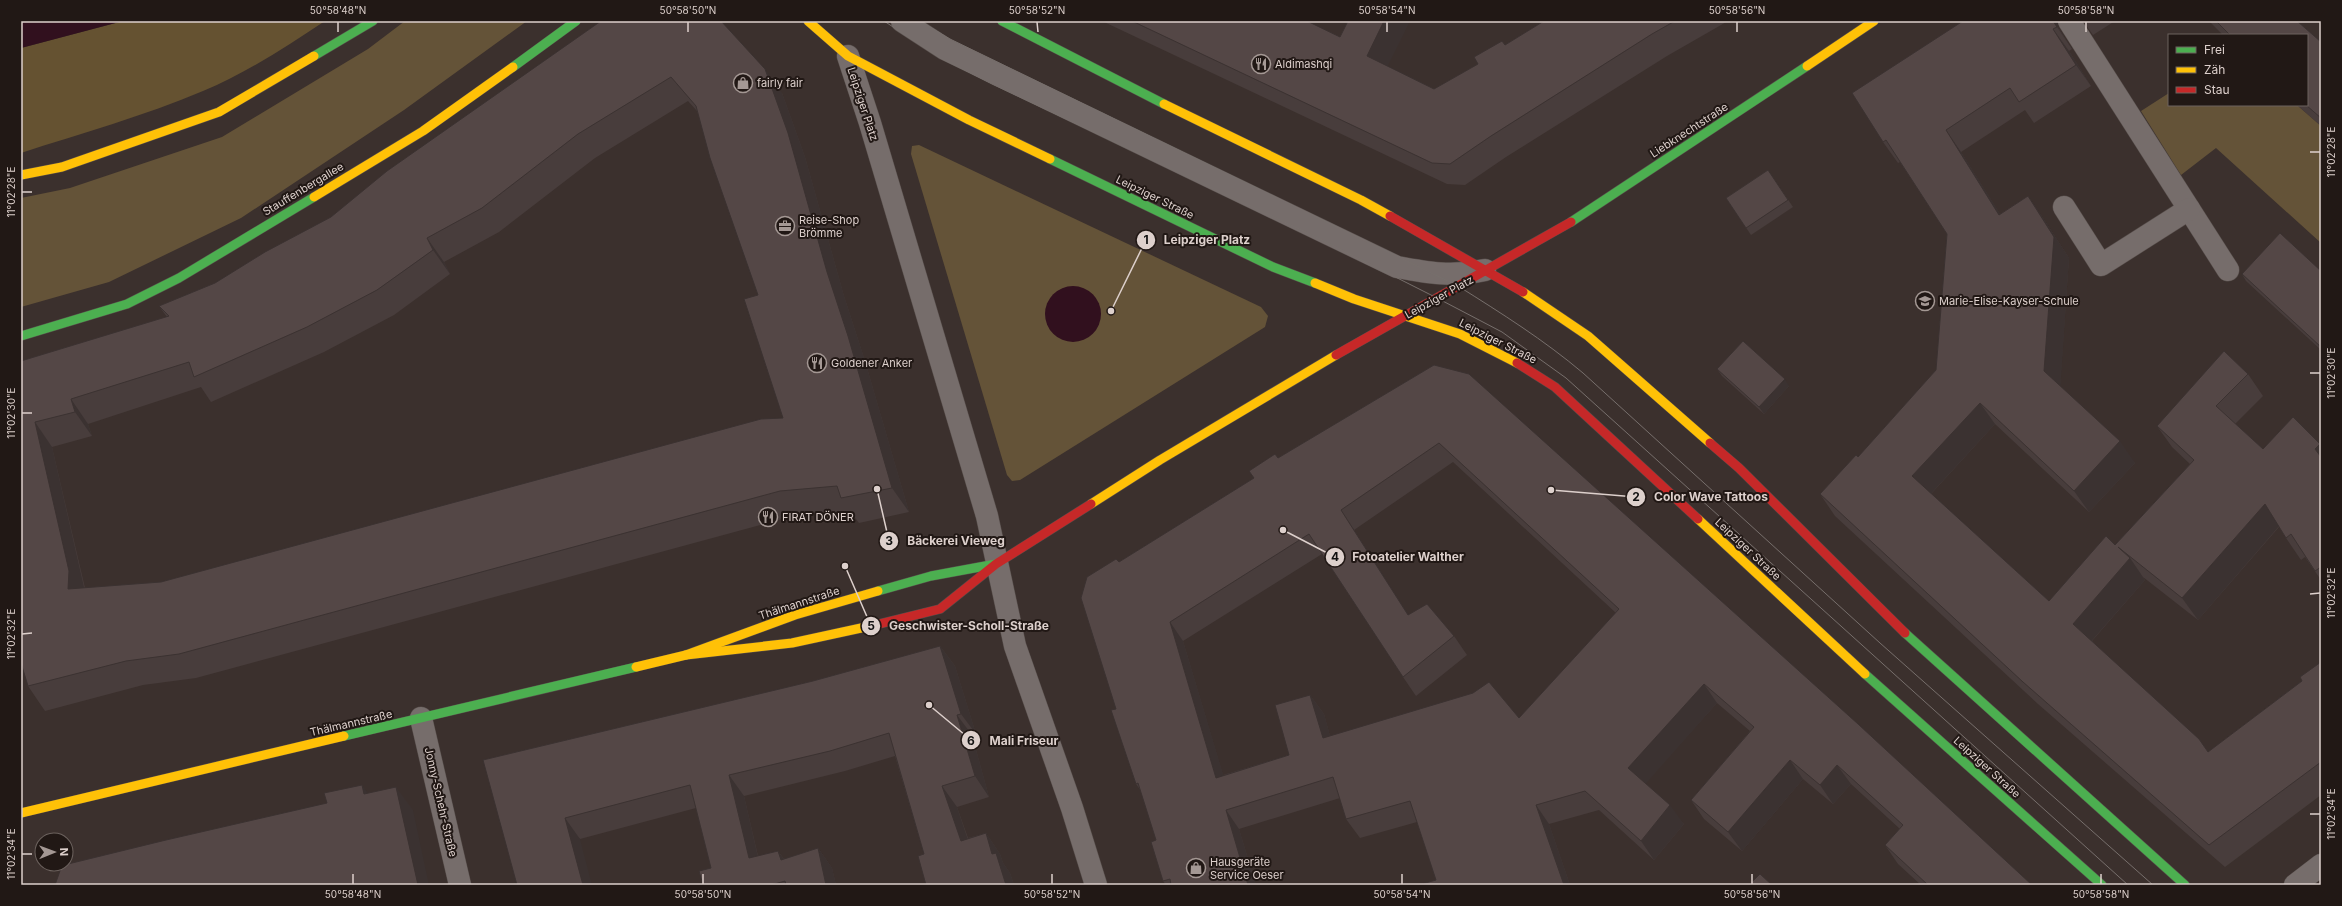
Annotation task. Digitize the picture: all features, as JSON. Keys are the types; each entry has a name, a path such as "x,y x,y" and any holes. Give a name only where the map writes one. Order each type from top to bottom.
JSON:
{"main road":[{"path":"21,175 62,167 219,112 373,21"},
{"name":"Stauffenbergallee","path":"21,336 75,321 127,304 179,278 423,132 576,21"},
{"name":"Leipziger Straße","path":"808,21 848,56 969,120 1257,260 1354,299 1460,334 1525,367 1555,387 1902,708 2102,885"},
{"path":"1002,21 1088,67 1361,200 1536,299 1588,336 1616,358 1739,468 1888,617 2185,885"},
{"name":"Liebknechtstraße","path":"1514,254 1573,221 1874,21"},
{"name":"Leipziger Platz","path":"996,564 1160,460 1406,315 1514,254"},
{"name":"Thälmannstraße","path":"21,813 686,655 795,615 931,576 996,564"},
{"name":"Thälmannstraße","path":"686,655 792,644 854,631 940,609 996,564"}],"street":[{"path":"902,21 945,49 1396,267 1434,274 1463,275 1487,270"},
{"path":"2069,21 2228,270"},
{"name":"Leipziger Platz","path":"848,56 872,130 985,508 996,564"},
{"path":"2064,207 2101,265 2189,209"},
{"path":"996,564 1015,646 1072,808 1096,885"},
{"name":"Jonny-Schehr-Straße","path":"421,718 460,885"},
{"path":"2294,885 2321,865"}],"shaded area":[{"path":"21,21 123,21 21,48"},
{"path":"123,21 325,21 281,50 250,68 203,91 136,116 21,153 21,48"},
{"path":"405,21 527,21 404,110 241,218 109,282 21,307 21,198 70,188 222,137 368,49"},
{"path":"2168,94 2168,106 2298,106 2321,126 2321,243 2216,148 2181,175 2141,111"},
{"path":"919,145 1261,307 1268,316 1265,327 1020,480 1012,481 1007,475 911,154 912,146"},
{"path":"1073,286 1084,288 1093,294 1099,303 1101,314 1099,325 1093,334 1084,340 1073,342 1062,340 1053,334 1047,325 1045,314 1047,303 1053,294 1062,288"}],"building":[{"path":"601,21 721,21 765,69 788,133 827,272 848,336 892,488 841,498 837,486 780,491 179,654 126,661 28,686 21,663 21,361 169,316 159,306 215,283 265,252 331,217 387,171","holes":["671,77 696,106 710,158 758,295 744,299 783,418 761,419 161,582 68,589 69,571 35,422 75,412 71,399 189,362 194,377 307,327 377,290 433,250 427,238 482,208 578,134"]},
{"path":"1132,21 1307,21 1340,37 1348,21 1384,21 1367,56 1434,89 1478,64 1474,57 1502,41 1505,45 1544,21 1675,21 1491,136 1450,164 1432,163"},
{"path":"1963,21 2053,21 2057,27 2053,29 2076,65 2019,102 2010,88 1946,130 1999,215 2028,196 2054,237 2044,371 2120,441 2074,491 1980,403 1912,476 2049,601 2106,536 2115,545 2194,460 2157,426 2224,351 2248,374 2216,406 2263,449 2293,417 2320,444 2315,449 2321,457 2321,567 2315,571 2291,534 2286,538 2265,504 2182,598 2118,547 2130,558 2073,624 2199,739 2208,752 2302,681 2300,677 2321,662 2321,762 2209,845 2023,682 1820,494 1856,455 1858,457 1936,370 1947,234 1886,140 1883,142 1852,93"},
{"path":"2216,21 2297,21 2321,42 2321,118 2307,106 2308,34 2229,34"},
{"path":"1768,170 1788,200 1746,228 1726,198"},
{"path":"2280,233 2321,271 2321,347 2242,274"},
{"path":"1743,341 1785,379 1759,407 1717,369"},
{"path":"1434,365 1469,374 1858,724 2032,885 1928,885 1885,845 1903,825 1837,765 1820,785 1790,760 1728,832 1691,800 1754,727 1704,684 1628,768 1670,805 1641,841 1585,791 1536,805 1564,885 1418,885 1436,880 1410,801 1346,819 1333,777 1226,810 1248,885 1171,885 1170,879 1163,881 1151,842 1156,840 1138,783 1136,784 1111,710 1116,709 1081,598 1087,577 1116,559 1119,562 1254,478 1249,471 1275,454 1278,458","holes":["1439,443 1619,609 1519,718 1489,682 1473,693 1323,738 1310,695 1275,705 1289,755 1216,778 1170,622 1309,534 1403,677 1454,636 1427,604 1408,615 1341,510"]},
{"path":"940,646 961,714 957,715 975,776 942,786 961,841 986,833 992,854 996,853 1006,885 926,885 918,856 924,854 889,733 830,751 729,775 749,858 778,851 781,860 818,848 826,885 786,885 785,881 771,885 703,885 699,871 711,868 690,785 565,818 583,885 517,885 483,760 813,681"},
{"path":"362,785 364,794 396,787 418,885 55,885 60,872 74,872 74,863 327,803 324,793"},
{"path":"1760,874 1772,885 1749,885"}],"tram line":[{"path":"884,21 939,57 992,84 1312,235 1502,332 1566,378 2128,885"},
{"path":"920,21 950,39 1458,286 1538,338 1583,373 1880,643 2153,885"}],"traffic: fast":[{"path":"314,56 373,21"},
{"path":"513,67 576,21"},
{"path":"1002,21 1164,104"},
{"path":"1571,222 1807,66"},
{"path":"1050,159 1273,267 1315,283"},
{"path":"21,336 127,304 179,278 314,197"},
{"path":"878,591 931,576 996,564"},
{"path":"1905,633 2185,885"},
{"path":"344,736 636,667"},
{"path":"1865,674 2102,885"}],"traffic: slow":[{"path":"808,21 848,56 969,120 1050,159"},
{"path":"1807,66 1874,21"},
{"path":"21,175 62,167 219,112 314,56"},
{"path":"314,197 423,131 513,67"},
{"path":"1164,104 1361,200 1390,216"},
{"path":"1315,283 1354,299 1460,334 1517,363"},
{"path":"1523,292 1588,336 1710,443"},
{"path":"1091,504 1160,460 1336,355"},
{"path":"1698,519 1865,674"},
{"path":"636,667 686,655 795,615 878,591"},
{"path":"686,655 792,643 875,625"},
{"path":"21,813 344,736"}],"traffic: jam":[{"path":"1390,216 1523,292"},
{"path":"1336,355 1571,222"},
{"path":"1517,363 1555,387 1698,519"},
{"path":"1710,443 1739,468 1905,633"},
{"path":"875,625 940,609 996,564 1091,504"}],"place":[{"name":"Aldimashqi","path":"1261,64"},
{"name":"fairly fair","path":"743,83"},
{"name":"Reise-Shop Brömme","path":"785,226"},
{"name":"Marie-Elise-Kayser-Schule","path":"1925,301"},
{"name":"Leipziger Platz","path":"1111,311"},
{"name":"Goldener Anker","path":"817,363"},
{"name":"Bäckerei Vieweg","path":"877,489"},
{"name":"Color Wave Tattoos","path":"1551,490"},
{"name":"FIRAT DÖNER","path":"768,517"},
{"name":"Fotoatelier Walther","path":"1283,530"},
{"name":"Geschwister-Scholl-Straße","path":"845,566"},
{"name":"Mali Friseur","path":"929,705"},
{"name":"Hausgeräte Service Oeser","path":"1196,868"}]}
